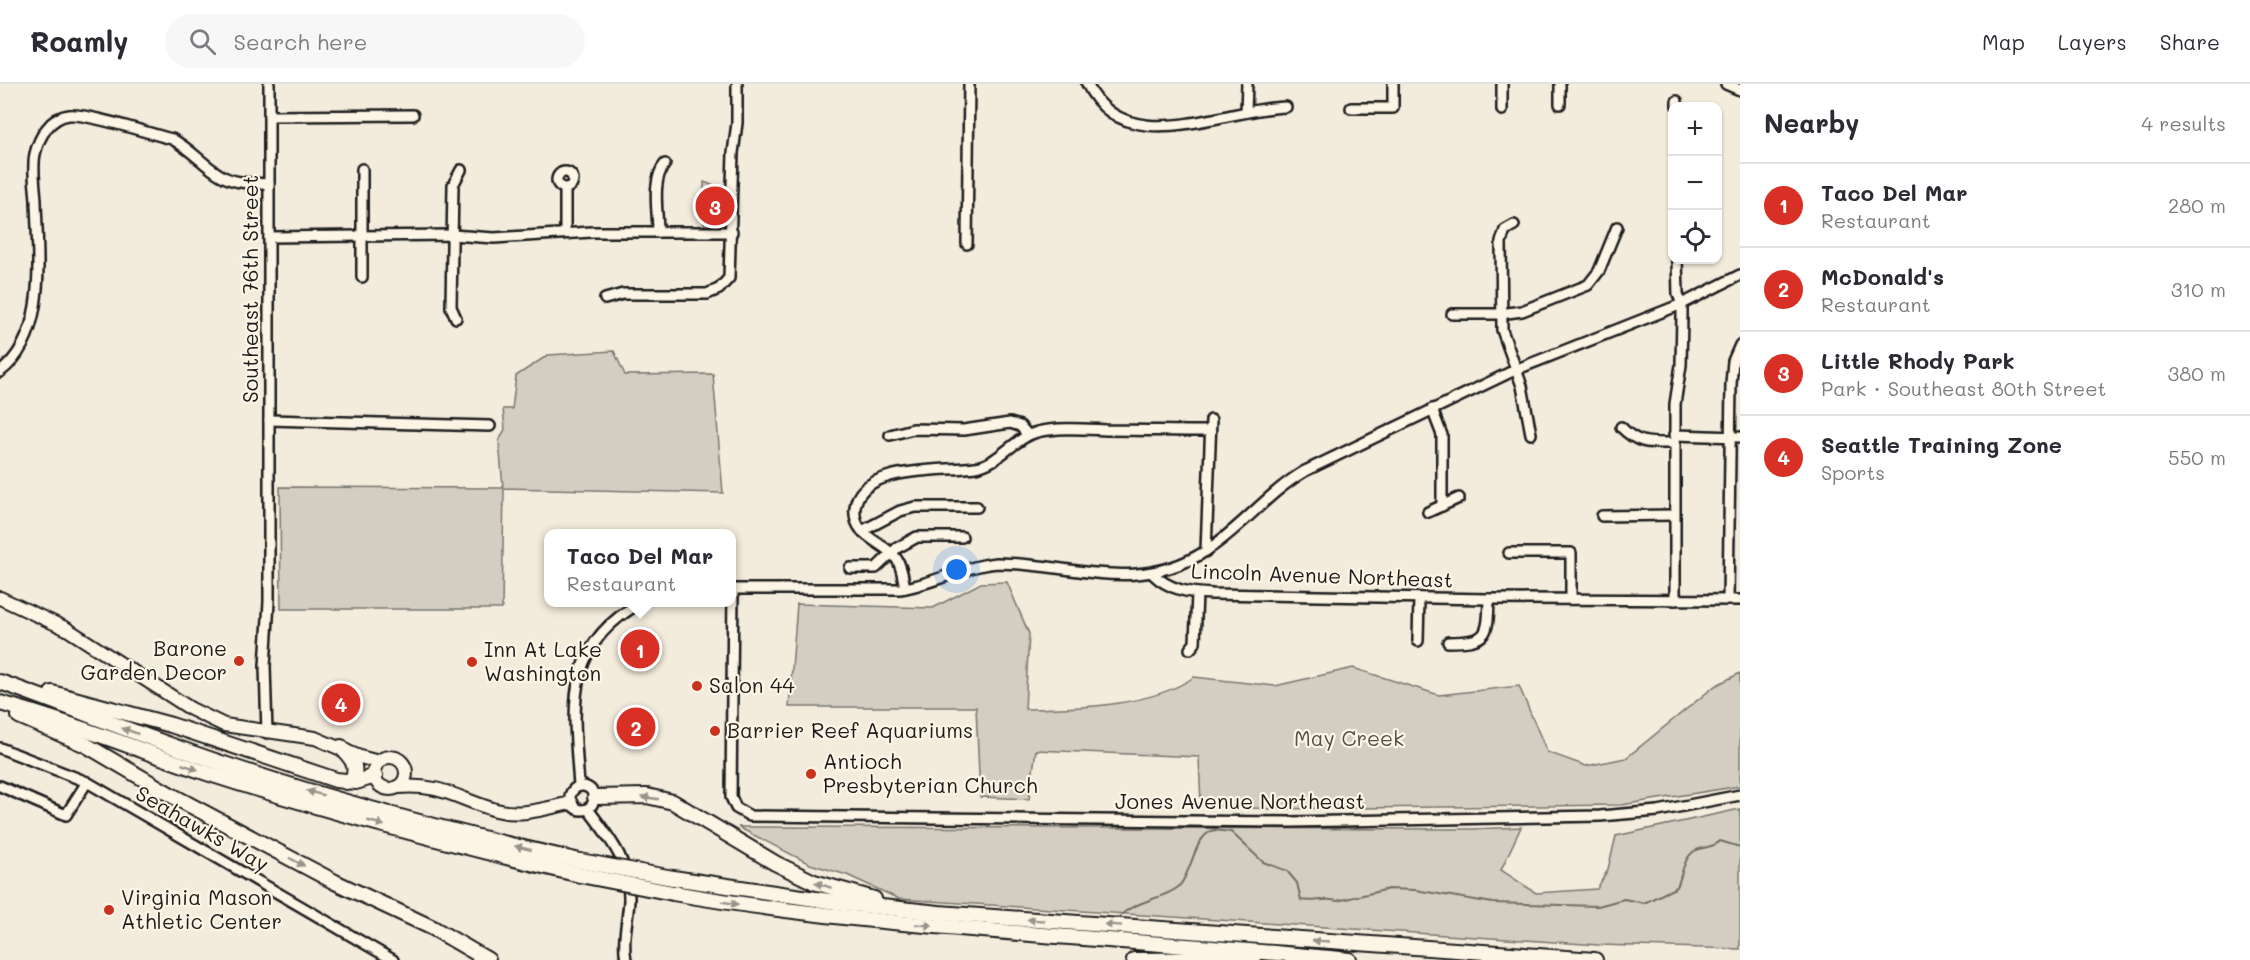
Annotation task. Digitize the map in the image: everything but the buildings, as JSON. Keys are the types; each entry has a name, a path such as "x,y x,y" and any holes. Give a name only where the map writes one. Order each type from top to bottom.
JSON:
{"highway":[{"path":"0,682 171,725 346,782 356,782 376,770"},
{"path":"0,682 126,730 300,788 449,830 580,861 673,878 854,904 1004,918"},
{"path":"0,706 77,726 287,798 580,876 672,893 865,920 1067,929 1595,960"},
{"path":"0,706 86,745 181,801 334,882 433,928 488,960"},
{"path":"341,747 354,761 356,770 353,778 346,782"},
{"path":"595,796 647,796 673,802 791,872 849,893 1067,929"},
{"path":"1159,935 1349,960"},
{"path":"1134,960 1333,958"}],"main road":[{"path":"0,598 67,630 198,713 224,725 267,733 315,738 341,747 360,757 376,770 383,787 422,785"},
{"path":"376,770 393,758 402,763 406,771 422,785 496,810 511,812 545,810 571,803"},
{"path":"397,787 404,781 406,771"}],"street":[{"name":"Southeast 76th Street","path":"267,733 265,666 269,602 269,84"},
{"path":"605,299 622,294 707,294 724,284 730,271 736,84"},
{"path":"968,244 969,84"},
{"path":"1087,84 1102,106 1115,116 1138,124 1196,124 1246,112 1286,107"},
{"path":"1246,112 1247,84"},
{"path":"1351,108 1393,108 1393,84"},
{"path":"1502,84 1502,110"},
{"path":"1560,84 1560,104"},
{"path":"1726,84 1740,90"},
{"path":"0,372 21,349 34,309 37,245 35,155 45,131 55,121 68,115 172,140 184,146 222,176 236,181 269,184"},
{"path":"269,116 413,115"},
{"path":"658,232 657,183 660,169 665,164"},
{"path":"362,169 362,277"},
{"path":"456,318 451,307 453,185 460,170"},
{"path":"565,189 565,234"},
{"path":"1514,225 1505,230 1501,242 1500,314 1505,341 1525,395 1531,434"},
{"path":"1452,314 1500,314 1536,306 1588,285 1599,271 1617,227"},
{"path":"269,237 452,235 494,238 620,232 732,232"},
{"path":"1675,600 1674,439 1676,394 1681,365 1682,304 1678,294 1677,264"},
{"path":"736,589 905,588 977,566 997,563 1124,576 1153,574 1206,551 1295,477 1515,370 1682,304 1740,275"},
{"path":"1728,600 1731,371 1738,348"},
{"path":"1432,409 1442,435 1442,506"},
{"path":"269,420 490,426"},
{"path":"1206,551 1211,420"},
{"path":"890,435 913,429 976,429 1010,423 1020,426 1028,435"},
{"path":"1621,427 1631,438 1642,443 1740,436"},
{"path":"905,588 898,561 862,531 855,517 855,508 864,488 912,471 985,465 1028,435 1067,429 1210,431"},
{"path":"1428,512 1459,498"},
{"path":"862,531 900,511 915,507 977,507"},
{"path":"1602,516 1674,515"},
{"path":"850,568 876,568 891,554 917,537 962,537"},
{"path":"1509,553 1571,553 1571,599"},
{"name":"Lincoln Avenue Northeast","path":"1153,574 1167,585 1197,593 1489,599 1740,600"},
{"path":"1190,649 1195,643 1197,593"},
{"path":"1418,640 1419,598"},
{"path":"1448,642 1471,642 1483,636 1488,629 1489,599"},
{"path":"579,786 574,693 582,667 605,631 637,607"},
{"name":"Jones Avenue Northeast","path":"732,607 731,797 740,812 756,816 1290,822 1600,816 1658,811 1740,795"},
{"name":"Seahawks Way","path":"0,748 87,782 393,960"},
{"path":"0,786 66,815 87,782"},
{"path":"579,786 591,789 595,796 593,804 588,809 576,809 571,803 572,791 579,786"},
{"path":"588,809 620,851 629,900 625,924 626,960"}],"green space":[{"path":"704,182 727,191 727,220 720,225 704,225"},
{"path":"614,351 625,375 713,374 723,493 504,488 502,609 281,609 280,487 503,488 499,441 505,429 503,409 512,409 516,376 548,355"},
{"name":"May Creek","path":"1007,582 1029,634 1025,709 1067,708 1135,700 1157,695 1194,677 1275,686 1353,668 1439,695 1519,686 1547,752 1586,766 1626,758 1715,686 1740,673 1740,786 1621,805 1270,809 1201,805 1199,757 1036,750 1029,799 980,797 976,707 789,707 797,604 933,608 981,583"},
{"path":"1740,809 1740,949 1599,945 899,899 847,875 810,864 738,827 1474,829 1521,827 1501,870 1536,893 1597,889 1608,869 1616,836"}],"waterway":[{"name":"May Creek","path":"1117,921 1129,909 1175,890 1184,878 1202,839 1214,830 1231,832 1263,862 1287,871 1297,883 1301,900 1306,901 1337,901 1389,889 1415,890 1493,903 1598,906 1624,899 1644,903 1677,887 1687,859 1696,850 1720,841 1740,847"}],"place":[{"name":"Little Rhody Park","path":"715,206"},
{"name":"Taco Del Mar","path":"640,649"},
{"name":"Barone Garden Decor","path":"239,661"},
{"name":"Inn At Lake Washington","path":"472,662"},
{"name":"Salon 44","path":"697,686"},
{"name":"Seattle Training Zone","path":"341,703"},
{"name":"McDonald's","path":"636,727"},
{"name":"Barrier Reef Aquariums","path":"715,731"},
{"name":"Antioch Presbyterian Church","path":"811,774"},
{"name":"Virginia Mason Athletic Center","path":"109,910"}]}
